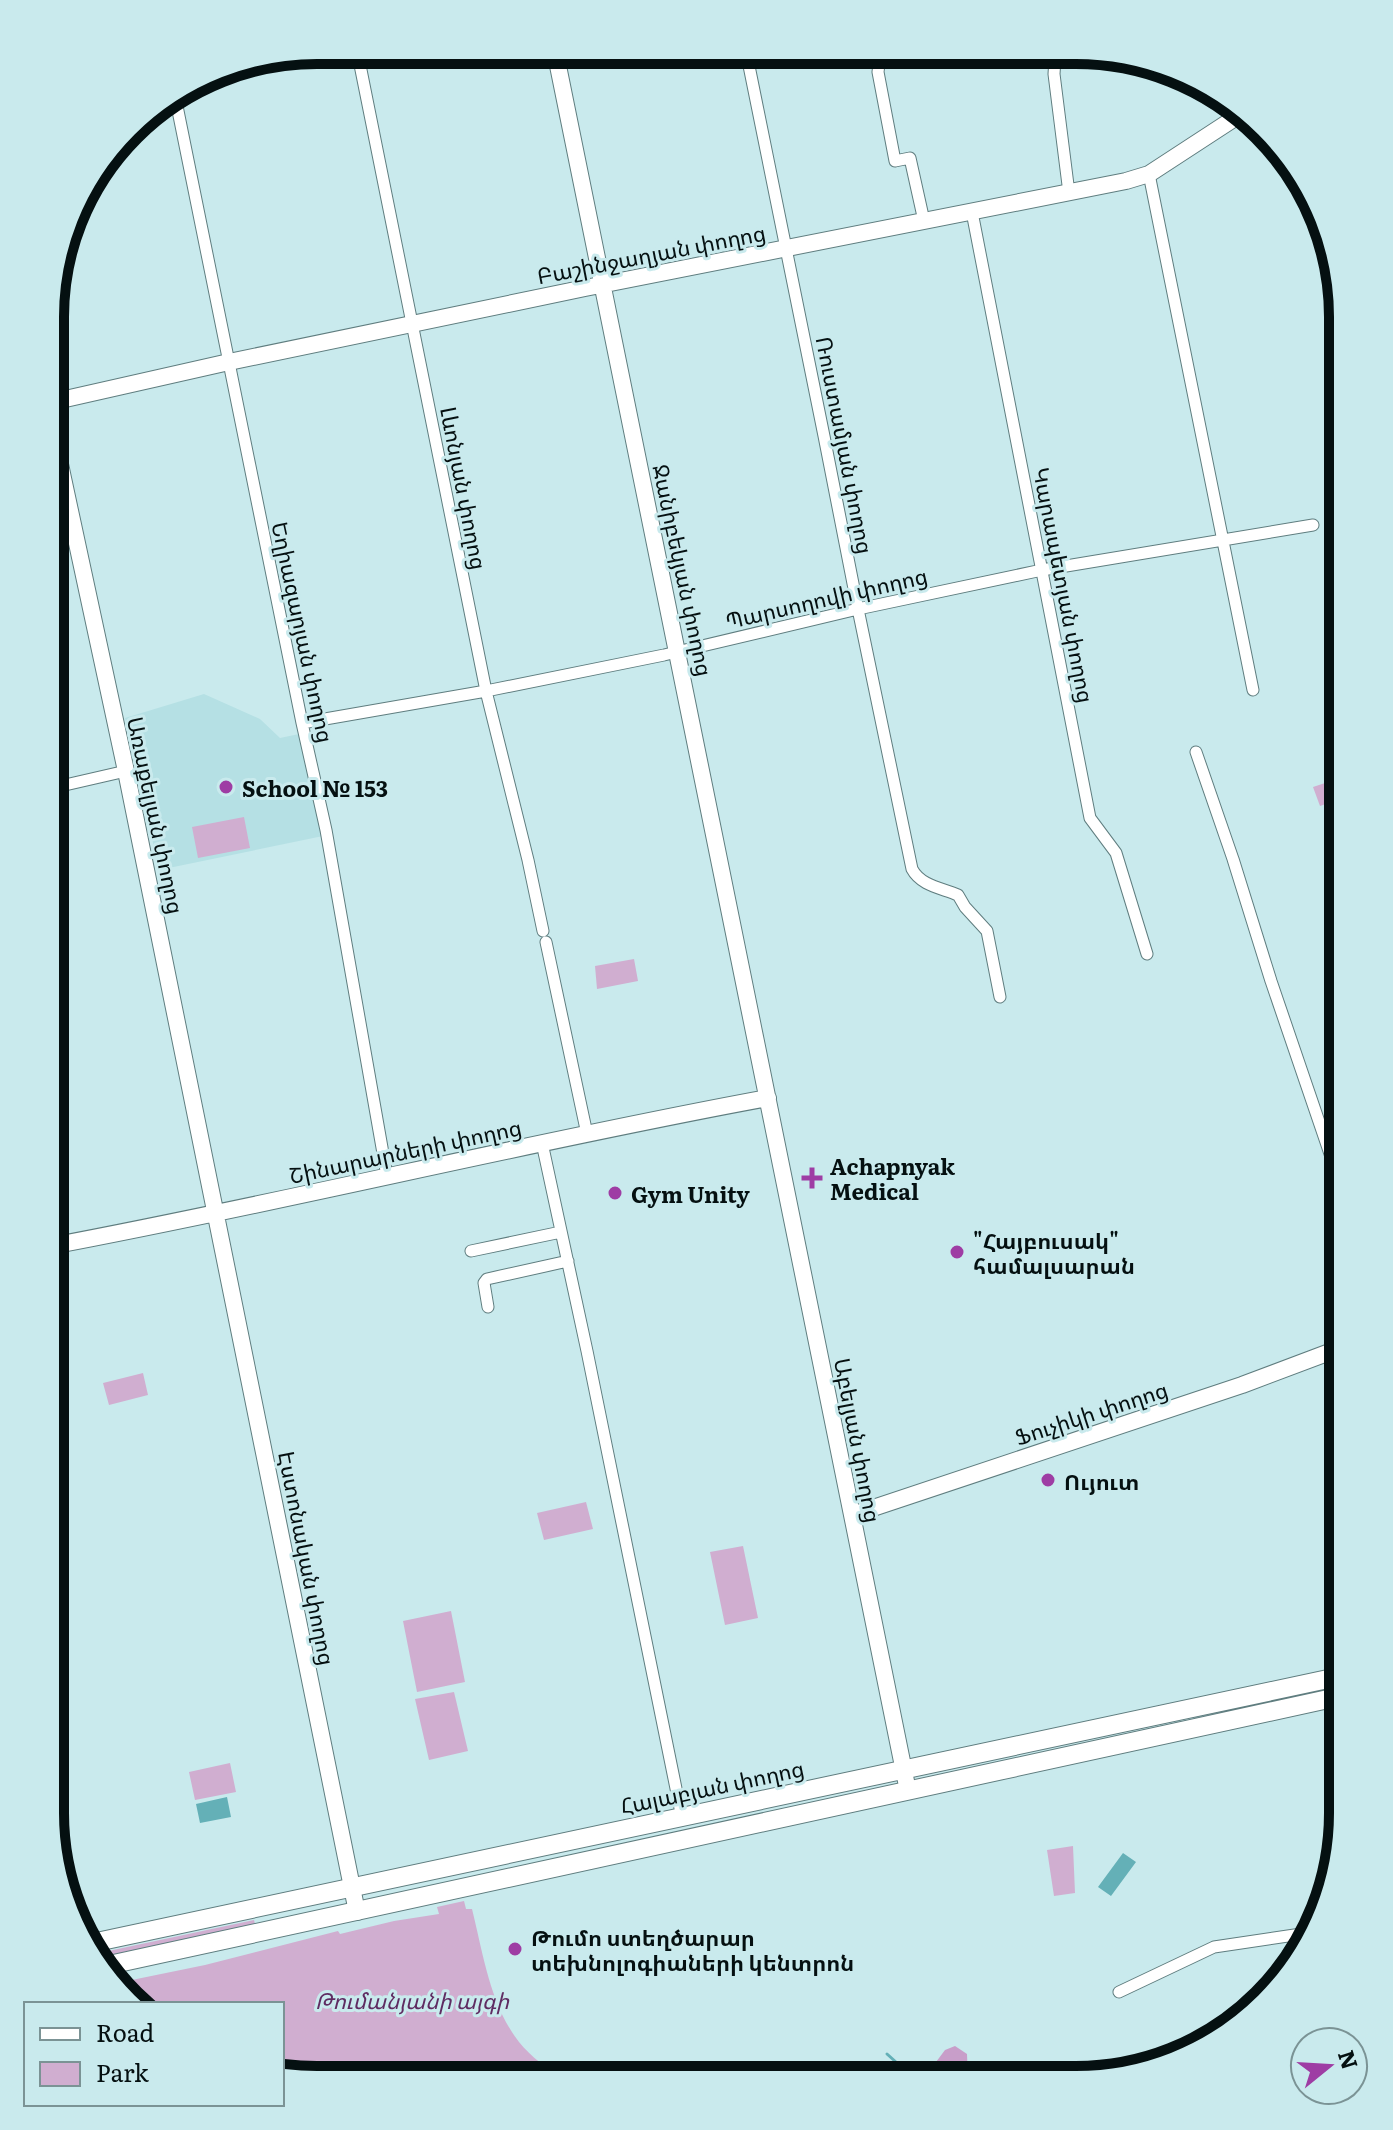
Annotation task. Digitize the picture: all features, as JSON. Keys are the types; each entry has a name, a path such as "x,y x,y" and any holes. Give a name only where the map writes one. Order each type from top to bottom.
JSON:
{"main road":[{"name":"Ջանիբեկյան փողոց","path":"558,65 768,1098"},
{"name":"Բաշինջաղյան փողոց","path":"64,399 603,284 1069,193 1149,174 1233,119"},
{"name":"Առաքելյան փողոց","path":"64,483 216,1213"},
{"name":"Շինարարների փողոց","path":"64,1243 768,1098"},
{"name":"Աբելյան փողոց","path":"768,1098 908,1791"},
{"name":"Էստոնական փողոց","path":"216,1213 357,1912"},
{"name":"Ֆուչիկի փողոց","path":"852,1515 1242,1385 1328,1353"},
{"name":"Հալաբյան փողոց","path":"99,1941 1328,1679"},
{"path":"1323,1680 1328,1681"},
{"path":"114,1964 1328,1699"},
{"path":"1048,1737 1042,1749 1052,1759"}],"street":[{"name":"Ռուստամյան փողոց","path":"749,64 912,869 925,883 958,895 983,926 988,936 1000,997"},
{"path":"879,64 895,161 910,158 924,221"},
{"path":"1055,64 1069,193"},
{"name":"Լևոնյան փողոց","path":"360,65 486,691 528,860 587,1134"},
{"name":"Եղիազարյան փողոց","path":"177,106 326,830 387,1176"},
{"path":"1149,174 1253,690"},
{"name":"Կարապետյան փողոց","path":"972,212 1090,818 1116,853 1147,954"},
{"name":"Պարսողովի փողոց","path":"302,723 486,691 678,652 1042,570 1313,525"},
{"path":"1196,752 1328,1149"},
{"path":"64,785 126,771"},
{"path":"542,1143 682,1818"},
{"path":"471,1251 561,1232"},
{"path":"488,1307 484,1283 487,1279 568,1261"},
{"path":"1119,1992 1214,1947 1297,1935"}],"shaded area":[{"name":"School № 153","path":"204,694 260,719 280,738 299,734 323,836 159,870 125,718"},
{"path":"227,1797 231,1817 200,1823 196,1804"},
{"path":"1123,1853 1136,1862 1111,1896 1098,1887"},
{"path":"955,2046 967,2054 967,2066 937,2066 936,2062 945,2050"}],"green space":[{"path":"1329,782 1329,803 1320,806 1313,787"},
{"path":"244,817 250,848 198,858 192,827"},
{"path":"634,959 638,981 597,989 595,966"},
{"path":"143,1373 148,1395 109,1405 103,1383"},
{"path":"586,1502 593,1529 544,1540 537,1513"},
{"path":"743,1546 758,1618 725,1625 710,1552"},
{"path":"451,1611 465,1682 417,1692 403,1621"},
{"path":"454,1692 468,1751 429,1760 415,1699"},
{"path":"230,1763 236,1792 195,1800 189,1772"},
{"path":"1073,1846 1075,1893 1054,1896 1047,1850"},
{"name":"Թումանյանի այգի","path":"464,1901 466,1909 472,1909 501,2012 519,2042 544,2066 284,2064 284,2002 149,2002 128,1981 205,1965 338,1931 340,1934 439,1914 437,1907"},
{"path":"254,1920 255,1924 109,1957 106,1952"}],"waterway":[{"path":"887,2054 900,2066"}],"place":[{"name":"School № 153","path":"226,787"},
{"name":"Achapnyak Medical","path":"812,1178"},
{"name":"Gym Unity","path":"615,1193"},
{"name":"\"Հայբուսակ\" համալսարան","path":"957,1252"},
{"name":"Ույուտ","path":"1048,1480"},
{"name":"Թումո ստեղծարար տեխնոլոգիաների կենտրոն","path":"515,1949"}]}
